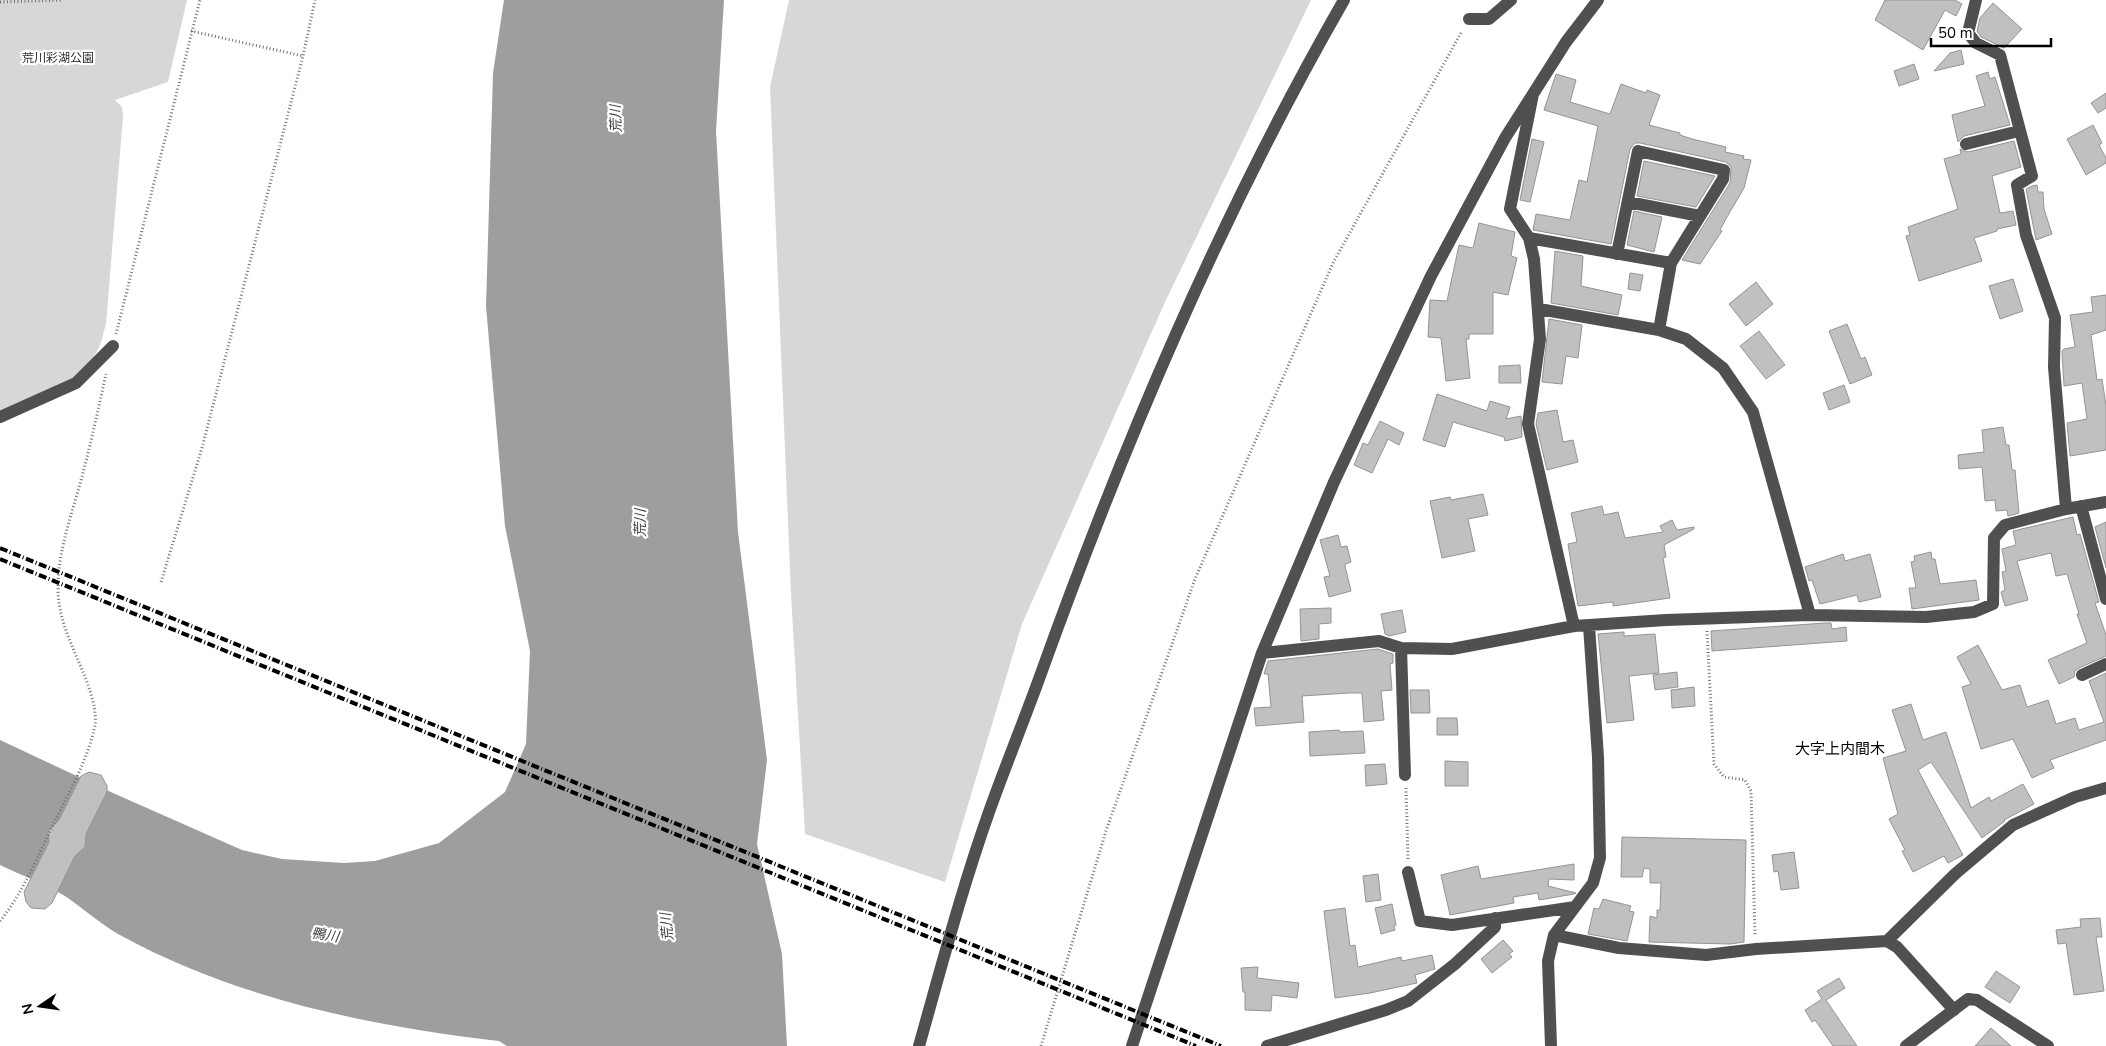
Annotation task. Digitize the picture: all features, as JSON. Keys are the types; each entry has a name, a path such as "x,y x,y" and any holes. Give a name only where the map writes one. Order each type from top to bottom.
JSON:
{"street":[{"path":"919,1046 989,813 1116,472 1168,348 1229,218 1317,47 1344,0"},
{"path":"1469,19 1489,19 1511,0"},
{"path":"1132,1046 1262,653 1334,482 1431,276 1505,138 1566,42 1598,0"},
{"path":"1976,0 1968,33 1976,43 2000,55 2032,176 2017,185 2026,235 2055,318 2054,367 2066,510"},
{"path":"1533,94 1510,209 1529,238 1534,259 1540,339 1528,424 1574,626"},
{"path":"1966,144 2019,131"},
{"path":"1617,254 1638,151 1724,170 1723,179 1671,263 1659,330"},
{"path":"1628,202 1700,216"},
{"path":"1529,238 1671,263"},
{"path":"1539,309 1659,330 1686,339 1723,368 1753,412 1810,615"},
{"path":"0,417 76,383 113,346"},
{"path":"1262,653 1379,641 1401,648 1452,650 1574,626 1810,615 1926,617 1974,612 1993,604 1994,538 2005,525 2081,506 2106,502"},
{"path":"2081,506 2106,599"},
{"path":"1551,1046 1548,961 1554,935 1593,883 1600,858 1598,757 1589,626"},
{"path":"1401,648 1406,775"},
{"path":"2082,675 2106,664"},
{"path":"1887,942 1955,874 2013,825 2075,798 2106,788"},
{"path":"1408,872 1420,921 1452,925 1575,907"},
{"path":"1267,1046 1386,1010 1408,1001 1455,964 1495,926 1495,918"},
{"path":"1554,935 1619,948 1706,955 1756,949 1887,942 1896,947 1954,1010"},
{"path":"1906,1046 1968,999 1977,1000 2048,1046"}],"path":[{"path":"0,2 63,0"},
{"path":"0,922 21,889 78,775 96,722 94,704 66,629 58,592 59,574 71,513 84,470 113,346 200,0"},
{"path":"161,582 202,448 316,0"},
{"path":"1040,1046 1106,831 1195,579 1333,263 1469,19"},
{"path":"191,31 303,56"},
{"path":"1706,619 1714,764 1724,776 1745,780 1751,791 1756,949"},
{"path":"1406,775 1408,872"}],"green space":[{"name":"荒川彩湖公園","path":"0,0 187,0 168,82 115,100 122,107 123,116 106,324 99,348 79,374 67,382 54,390 0,413"},
{"path":"789,0 1311,0 1165,302 1022,624 945,882 805,834 791,594 770,87"}],"water":[{"path":"504,0 724,0 716,131 738,532 767,760 757,844 782,954 787,1046 507,1046 499,1041 401,1027 303,1006 208,976 162,956 111,930 65,896 0,865 0,740 242,850 282,859 344,863 375,861 439,843 505,792 526,744 530,651 505,526 486,306 493,73"}],"building":[{"path":"1885,0 1955,0 1962,4 1956,16 1945,10 1923,50 1875,20"},
{"path":"1993,3 2022,29 2004,48 1981,37 1977,31 1980,18"},
{"path":"1961,50 1964,64 1934,71 1950,53"},
{"path":"1914,64 1919,79 1899,86 1894,71"},
{"path":"1988,72 1990,79 1995,77 2010,125 1964,136 1958,142 1952,115 1985,106 1976,76"},
{"path":"1556,74 1576,80 1570,102 1610,114 1621,84 1646,93 1647,90 1660,95 1649,125 1680,133 1680,135 1692,139 1726,147 1725,152 1744,156 1743,159 1751,160 1744,188 1720,230 1722,231 1700,264 1682,260 1730,183 1731,167 1726,162 1640,143 1635,143 1630,149 1611,244 1533,230 1536,214 1570,220 1579,180 1587,182 1598,126 1544,110"},
{"path":"2106,93 2106,108 2098,113 2091,103"},
{"path":"2093,125 2102,143 2099,145 2106,158 2106,163 2086,175 2067,139"},
{"path":"1532,139 1544,142 1530,202 1520,200"},
{"path":"2014,141 2021,167 1992,176 2000,213 2013,211 2016,225 1997,229 1997,231 1974,238 1982,261 1919,281 1906,236 1910,235 1908,227 1958,209 1944,159 1961,154 1960,149 1968,152"},
{"path":"1644,161 1715,176 1696,207 1637,196"},
{"path":"2037,185 2038,192 2043,192 2044,209 2052,234 2036,240 2026,189"},
{"path":"1634,211 1662,217 1654,252 1627,245"},
{"path":"1479,223 1515,232 1511,256 1517,258 1508,295 1493,292 1493,334 1469,334 1469,339 1466,339 1470,378 1446,381 1441,338 1428,337 1430,300 1447,301 1459,245 1473,248"},
{"path":"1555,251 1583,256 1581,286 1622,295 1618,315 1551,303"},
{"path":"1630,273 1643,275 1640,291 1628,289"},
{"path":"2013,279 2023,311 2000,319 1989,286"},
{"path":"1756,282 1773,304 1746,326 1729,304"},
{"path":"2106,295 2106,330 2091,335 2097,380 2102,379 2106,405 2106,450 2070,456 2067,423 2087,419 2082,383 2064,386 2062,351 2075,347 2070,315 2093,312 2091,297"},
{"path":"1549,319 1582,325 1578,358 1566,356 1562,384 1542,382"},
{"path":"1847,324 1861,359 1865,357 1872,375 1850,384 1829,331"},
{"path":"1759,331 1785,365 1766,379 1740,346"},
{"path":"1520,365 1521,383 1499,383 1499,366"},
{"path":"1844,385 1850,402 1829,410 1823,393"},
{"path":"1437,394 1487,411 1490,401 1510,407 1506,419 1521,416 1522,437 1505,441 1504,437 1453,422 1445,447 1423,440"},
{"path":"1557,410 1563,442 1573,440 1578,462 1547,470 1536,424 1538,413"},
{"path":"1380,421 1404,433 1399,445 1388,439 1372,473 1354,465 1363,443 1368,445"},
{"path":"2003,427 2006,445 2009,445 2012,470 2015,470 2019,513 2008,516 2007,510 1996,511 1995,500 1985,501 1982,467 1959,469 1958,455 1984,452 1982,430"},
{"path":"1483,494 1488,515 1468,519 1475,551 1442,558 1430,501 1450,497 1451,500"},
{"path":"1602,506 1604,515 1618,512 1625,538 1663,532 1660,526 1672,520 1677,530 1694,527 1694,529 1664,545 1666,557 1663,558 1670,598 1613,606 1613,602 1578,606 1568,544 1577,542 1571,513"},
{"path":"2073,517 2077,535 2080,534 2099,602 2095,603 2106,635 2106,656 2079,668 2075,671 2074,677 2059,684 2048,660 2087,643 2077,614 2079,614 2067,574 2056,576 2051,553 2017,561 2028,600 2005,606 2001,592 2005,590 2002,572 2006,571 2002,549 2016,545 2013,531"},
{"path":"2106,522 2106,568 2095,527"},
{"path":"1338,535 1341,547 1347,546 1351,562 1345,564 1345,566 1351,591 1329,597 1324,577 1330,576 1320,540"},
{"path":"1931,552 1932,559 1935,559 1940,584 1976,580 1979,600 1912,609 1909,588 1916,588 1911,562 1915,561 1914,556"},
{"path":"1843,554 1845,561 1870,554 1881,597 1859,602 1857,595 1820,604 1812,580 1809,581 1805,567"},
{"path":"1331,608 1331,623 1319,624 1319,639 1301,641 1300,609"},
{"path":"1402,610 1406,632 1389,636 1385,634 1381,614"},
{"path":"1831,623 1832,629 1846,627 1847,641 1712,651 1711,631"},
{"path":"1624,632 1624,636 1655,634 1659,673 1629,676 1634,720 1607,723 1598,634"},
{"path":"1978,645 2002,690 2020,685 2027,707 2048,700 2056,724 2075,718 2079,730 2104,722 2089,681 2106,673 2106,740 2050,760 2054,768 2032,778 2013,739 1981,749 1962,687 1971,684 1957,657"},
{"path":"1378,649 1393,654 1393,663 1390,664 1392,690 1381,691 1384,720 1364,722 1362,693 1349,693 1302,696 1304,722 1256,726 1254,708 1271,707 1268,674 1264,674 1268,661"},
{"path":"1677,672 1678,687 1655,690 1653,675"},
{"path":"1694,687 1695,706 1672,708 1671,690"},
{"path":"1410,690 1429,690 1430,713 1411,713"},
{"path":"1911,704 1923,740 1946,732 1971,808 1989,797 1991,801 2023,784 2034,804 2004,820 1982,838 1931,762 1918,770 1963,855 1948,863 1944,856 1913,872 1902,851 1905,850 1889,819 1898,814 1883,758 1906,751 1892,710"},
{"path":"1437,718 1457,718 1458,735 1437,735"},
{"path":"1339,730 1340,732 1363,731 1365,753 1310,756 1309,732"},
{"path":"1445,761 1468,762 1468,786 1445,786"},
{"path":"1385,764 1387,784 1366,786 1365,765"},
{"path":"89,772 101,775 107,786 107,792 86,834 85,847 75,856 52,903 45,909 31,908 26,902 24,892 49,842 48,831 59,820 81,776"},
{"path":"1622,837 1746,840 1744,942 1730,944 1649,942 1650,916 1657,918 1657,910 1660,910 1661,883 1650,883 1650,869 1644,868 1642,877 1621,877"},
{"path":"1794,852 1799,888 1781,890 1778,871 1774,872 1772,855"},
{"path":"1574,864 1574,880 1549,879 1548,886 1576,893 1574,894 1539,900 1538,893 1513,897 1514,903 1450,915 1441,875 1478,866 1481,879"},
{"path":"1378,874 1381,900 1366,902 1363,876"},
{"path":"1603,899 1631,906 1629,911 1634,912 1627,941 1588,934 1594,908 1599,909"},
{"path":"1392,904 1396,925 1394,926 1395,930 1381,934 1375,908"},
{"path":"1345,908 1350,946 1355,945 1358,967 1401,957 1402,961 1432,955 1435,969 1415,975 1417,983 1335,998 1324,911"},
{"path":"2100,918 2102,937 2096,937 2104,991 2074,995 2066,943 2058,944 2056,930 2081,927 2080,919"},
{"path":"1503,940 1513,951 1509,954 1512,957 1492,973 1481,959"},
{"path":"1258,967 1257,978 1299,983 1297,998 1272,995 1271,1011 1245,1010 1245,992 1243,992 1241,968"},
{"path":"1996,971 2020,987 2010,1003 1985,987"},
{"path":"1839,978 1845,988 1826,1000 1857,1046 1833,1046 1815,1020 1812,1022 1805,1010 1822,999 1817,991"},
{"path":"1991,1028 2011,1046 1975,1046"}],"railway":[{"path":"0,548 1221,1046"},
{"path":"0,559 1196,1046"}],"district":[{"name":"大字上内間木","path":"1840,749"}],"water label":[{"name":"荒川","path":"616,119"},
{"name":"荒川","path":"640,523"},
{"name":"荒川","path":"667,927"},
{"name":"鴨川","path":"325,935"}]}
